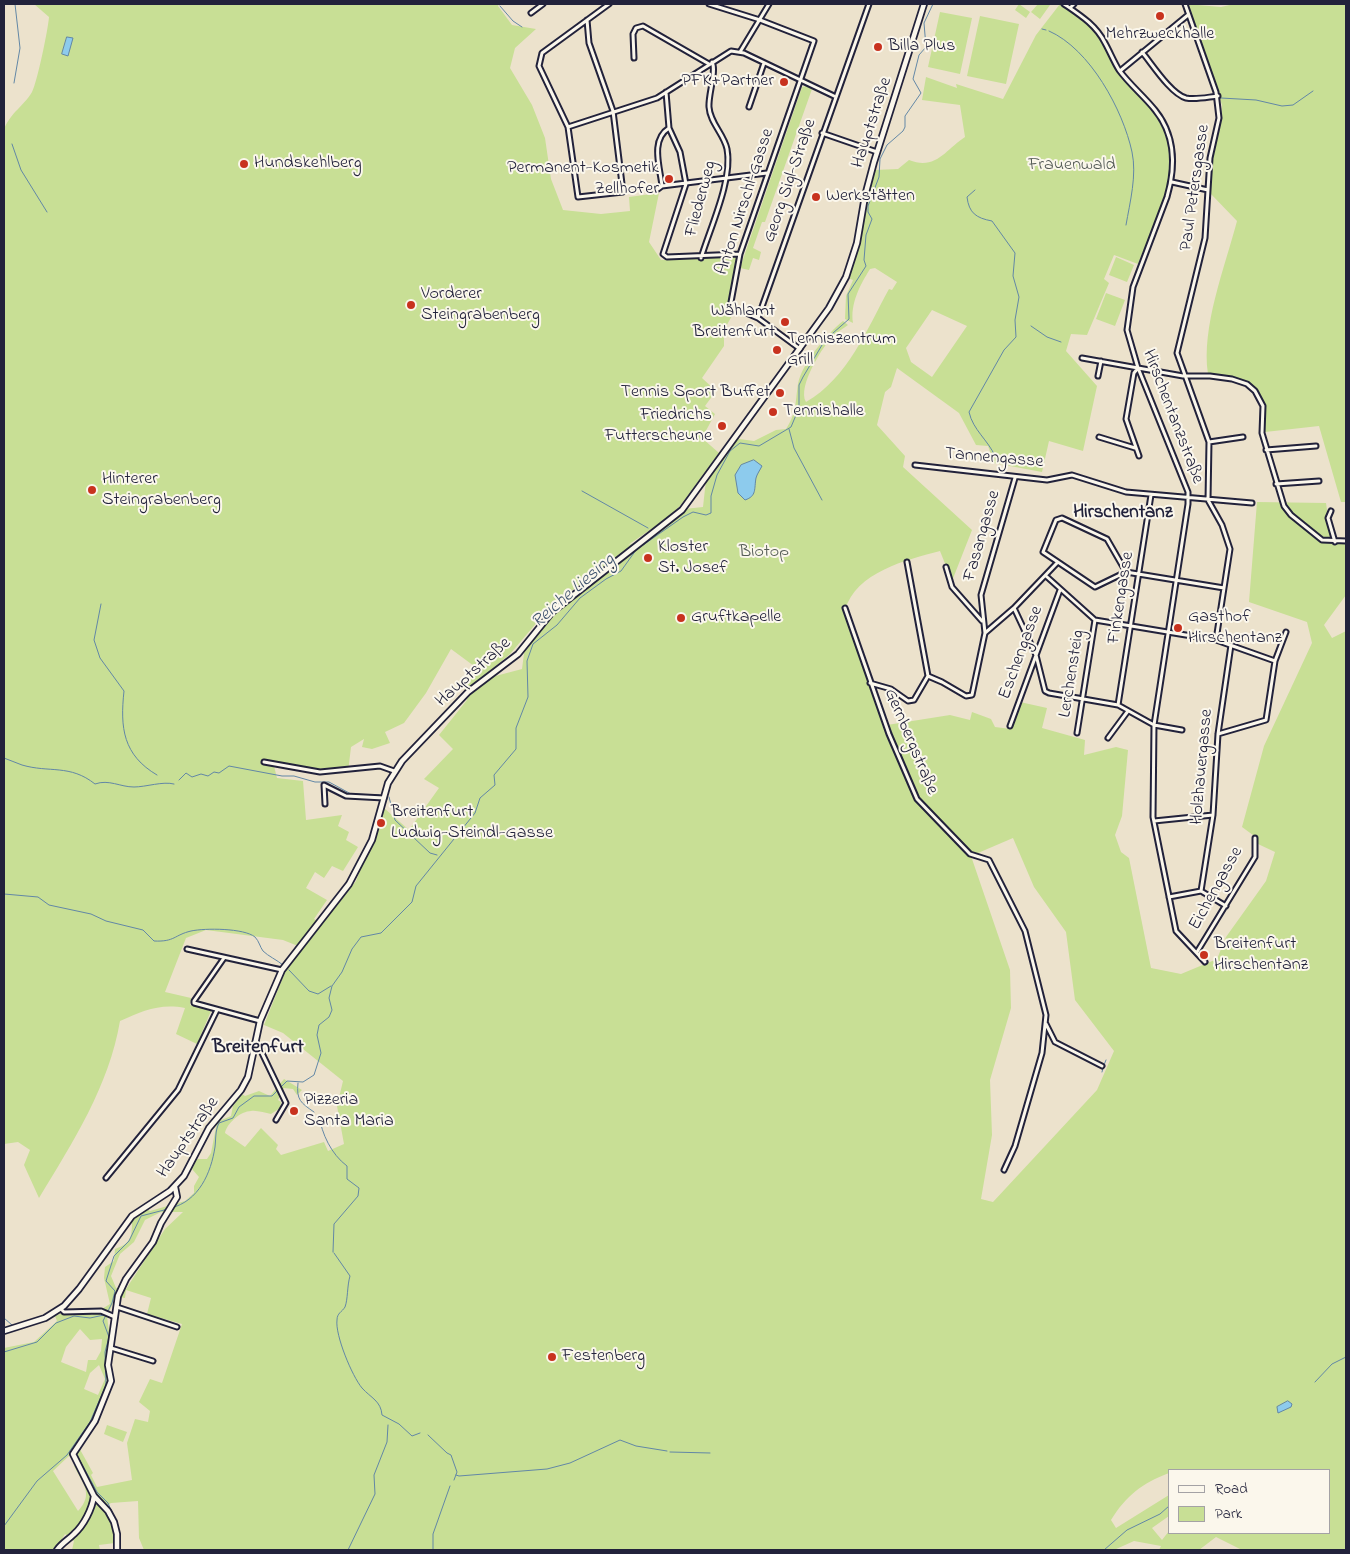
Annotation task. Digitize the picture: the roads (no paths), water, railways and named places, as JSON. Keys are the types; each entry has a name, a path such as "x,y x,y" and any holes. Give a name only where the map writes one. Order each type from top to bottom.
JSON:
{"main road":[{"name":"Hauptstraße","path":"4,1331 38,1320 60,1309 79,1289 132,1216 175,1187 184,1176 209,1128 245,1084 252,1068 260,1021 282,970 349,884 372,840 394,771 468,692 518,654 552,612 682,510 800,349 833,301 846,277 857,243 865,196 877,152 924,4"},
{"path":"118,1550 114,1522 108,1511 94,1496 73,1454 95,1421 110,1383 108,1365 113,1316 117,1307 118,1296 126,1279 147,1251 177,1197 175,1187"},
{"path":"57,1550 61,1544 76,1533 92,1508 94,1496"}],"street":[{"path":"531,13 542,4"},
{"path":"587,20 589,43 612,111 623,192 578,197 568,127 539,66 542,53 587,20 609,4"},
{"path":"709,4 760,20"},
{"path":"718,8 720,4"},
{"path":"740,52 769,4"},
{"name":"Georg Sigl-Straße","path":"758,318 834,96 869,4"},
{"name":"Hirschentanzstraße","path":"1064,4 1092,24 1098,31 1120,71 1155,109 1167,129 1174,156 1172,182 1133,287 1127,330 1138,368 1188,492 1154,725 1154,821 1176,931 1205,962"},
{"path":"1070,8 1074,4"},
{"name":"Paul Petersgasse","path":"1185,4 1218,96 1219,118 1210,158 1205,238 1176,353 1209,442"},
{"path":"1120,71 1188,15"},
{"name":"Anton Nirschl-Gasse","path":"758,318 737,309 731,302 740,254 814,41 760,20"},
{"path":"634,58 633,34 636,28 643,26 710,63"},
{"path":"568,127 612,111 657,98 727,52 740,52 834,96"},
{"path":"1142,52 1173,89 1183,97 1218,96"},
{"name":"Fliederweg","path":"701,258 726,178 728,157 726,143 712,118 709,107 714,69 710,63"},
{"path":"749,107 764,63"},
{"path":"666,92 669,128 680,152 686,184 663,254 667,257 701,258 740,254"},
{"path":"662,186 658,142 661,133 669,128"},
{"path":"822,133 877,152"},
{"path":"658,189 662,186 767,173"},
{"path":"1172,182 1208,190"},
{"path":"758,318 800,349"},
{"path":"1082,358 1183,376 1210,376 1232,379 1252,388 1263,406 1262,433 1276,484 1286,511 1322,540 1346,541"},
{"path":"1098,376 1100,361"},
{"path":"1138,368 1134,373 1126,419 1138,456"},
{"path":"1099,437 1135,448"},
{"path":"1216,640 1229,563 1229,545 1222,525 1208,500 1209,442 1243,437"},
{"path":"1266,450 1316,446"},
{"name":"Tannengasse","path":"915,465 1015,478 1047,480 1072,475 1126,492 1252,503"},
{"name":"Fasangasse","path":"985,633 981,594 1015,478"},
{"path":"1276,484 1319,481"},
{"name":"Finkengasse","path":"1118,705 1140,575 1151,495"},
{"path":"1331,511 1328,518 1335,542"},
{"path":"1126,572 1107,539 1062,518 1056,520 1042,552 1095,587 1126,572 1224,588"},
{"path":"870,682 891,689 910,701 928,676 907,562"},
{"path":"928,676 966,696 972,694 985,633 1014,608 1058,563"},
{"path":"946,567 952,587 983,622"},
{"path":"1046,576 1095,620 1216,640 1275,661"},
{"name":"Eschengasse","path":"1010,726 1060,590"},
{"name":"Gernbergstraße","path":"845,608 889,734 919,803 970,854 988,858 1028,939 1042,994 1046,1023 1044,1038 1016,1146 1004,1170"},
{"path":"1014,608 1036,655 1044,691 1082,700 1118,705 1154,725 1182,730"},
{"name":"Lerchensteig","path":"1077,733 1095,620"},
{"path":"1218,734 1266,720 1275,661 1286,632"},
{"name":"Holzhauergasse","path":"1201,891 1213,815 1218,734 1232,645"},
{"path":"1108,738 1128,711"},
{"path":"264,762 320,772 380,766 394,771"},
{"path":"324,804 324,785 346,796 384,798"},
{"path":"1154,821 1213,815"},
{"name":"Eichengasse","path":"1197,952 1255,857 1255,838"},
{"path":"1169,897 1201,891 1226,906"},
{"path":"187,949 282,970"},
{"path":"224,958 194,1000 197,1004 260,1021"},
{"path":"106,1178 178,1090 217,1010"},
{"path":"1046,1023 1053,1040"},
{"path":"1044,1038 1053,1040 1102,1066"},
{"path":"256,1047 261,1051 286,1103 276,1120"},
{"path":"117,1307 177,1326"},
{"path":"60,1309 64,1312 105,1312 113,1316"},
{"path":"111,1348 153,1361"}],"water":[{"path":"67,37 73,38 68,56 62,54"},
{"path":"754,460 762,466 756,476 755,489 752,496 745,500 738,493 735,475 741,465"},
{"path":"1288,1401 1292,1404 1291,1407 1278,1413 1277,1407"}],"waterway":[{"path":"14,83 20,48 15,4"},
{"name":"Reiche Liesing","path":"171,1208 189,1199 202,1185 213,1157 219,1123 233,1118 239,1107 254,1096 272,1096 287,1081 303,1082 314,1075 321,1053 317,1035 319,1025 329,1017 332,1010 329,998 332,986 342,972 352,949 361,937 381,933 412,902 416,886 475,813 480,798 495,785 494,775 516,749 516,728 528,697 527,661 533,644 557,625 580,598 606,579 621,571 636,550 693,512 706,515 711,513 711,496 717,475 730,451 740,443 759,446 791,427 799,408 799,385 803,377 825,340 849,319 848,294 866,266 864,260 866,235 872,219 868,212 868,206 879,177 880,159 887,145 903,131 905,116 921,93 913,79 919,55 926,47 924,23 933,4"},
{"path":"500,6 513,21 522,27"},
{"path":"1042,29 1046,30"},
{"path":"1049,31 1064,40 1091,66 1113,100 1128,135 1134,170 1126,225"},
{"path":"1221,98 1256,100 1282,106 1293,105 1313,91"},
{"path":"12,144 21,170 47,212"},
{"path":"975,190 967,197 972,211 974,214 992,221 1015,253 1013,276 1019,297 1015,320 1016,337 1004,350 969,412 977,430 995,456"},
{"path":"1031,326 1047,337 1061,342"},
{"path":"789,429 794,448 822,500"},
{"path":"582,491 648,528"},
{"path":"101,604 94,640 100,658 124,691 123,717 126,739 137,759 157,775"},
{"path":"4,758 22,765 68,771 86,778 95,784 105,782 129,787 165,783 174,784"},
{"path":"179,780 186,773 192,777 201,774 208,776 214,772 219,773 229,766 282,776 294,776 315,782 329,782 351,794 379,795"},
{"path":"389,797 395,820 430,853 437,855"},
{"path":"4,894 38,897 49,905 91,914 106,921 143,930 154,941 170,939 197,930 215,929 250,934 258,940 267,955 283,965"},
{"path":"289,970 309,991 318,994 331,986"},
{"path":"1104,1065 1106,1060"},
{"path":"1102,1072 1103,1068"},
{"path":"298,1083 300,1100 314,1112"},
{"path":"319,1116 322,1130 328,1143 336,1156 347,1166 347,1179 359,1188 358,1196 334,1224 333,1252"},
{"name":"Reiche Liesing","path":"4,1526 37,1481 67,1455 90,1422 106,1385 105,1352 109,1337 103,1321 112,1303 115,1291 106,1281 114,1256 129,1241 141,1216 168,1209"},
{"path":"334,1253 350,1276 346,1304 337,1320 341,1345 349,1365 362,1388 380,1406 382,1415 399,1424 412,1436 420,1433"},
{"path":"4,1352 37,1342 56,1323 74,1316 90,1318 104,1315"},
{"path":"4,1318 12,1325"},
{"path":"1315,1382 1332,1364 1346,1357"},
{"path":"348,1550 375,1494 374,1475 387,1442 388,1425"},
{"path":"428,1435 451,1455 457,1472 454,1480"},
{"path":"456,1475 547,1469 570,1463 620,1440 636,1446 667,1451"},
{"path":"670,1452 710,1453"},
{"path":"77,1455 97,1492 108,1503 120,1534 120,1550"},
{"path":"433,1550 433,1534 450,1486"},
{"path":"1104,1550 1127,1530 1160,1514 1168,1507"}],"place":[{"name":"Mehrzweckhalle","path":"1160,16"},
{"name":"Billa Plus","path":"878,47"},
{"name":"PFK+Partner","path":"784,82"},
{"name":"Hundskehlberg","path":"244,164"},
{"name":"Permanent-Kosmetik Zellhofer","path":"669,179"},
{"name":"Werkstätten","path":"816,197"},
{"name":"Vorderer Steingrabenberg","path":"411,305"},
{"name":"Wählamt Breitenfurt","path":"785,322"},
{"name":"Tenniszentrum Grill","path":"777,350"},
{"name":"Tennis Sport Buffet","path":"780,393"},
{"name":"Tennishalle","path":"773,412"},
{"name":"Friedrichs Futterscheune","path":"722,426"},
{"name":"Hinterer Steingrabenberg","path":"92,490"},
{"name":"Kloster St. Josef","path":"648,558"},
{"name":"Gruftkapelle","path":"681,618"},
{"name":"Gasthof Hirschentanz","path":"1178,628"},
{"name":"Breitenfurt Ludwig-Steindl-Gasse","path":"381,823"},
{"name":"Breitenfurt Hirschentanz","path":"1204,955"},
{"name":"Pizzeria Santa Maria","path":"294,1111"},
{"name":"Festenberg","path":"552,1357"}],"district":[{"name":"Hirschentanz","path":"1123,514"},
{"name":"Breitenfurt","path":"258,1049"}],"park label":[{"name":"Frauenwald","path":"1072,166"},
{"name":"Biotop","path":"764,553"}]}
